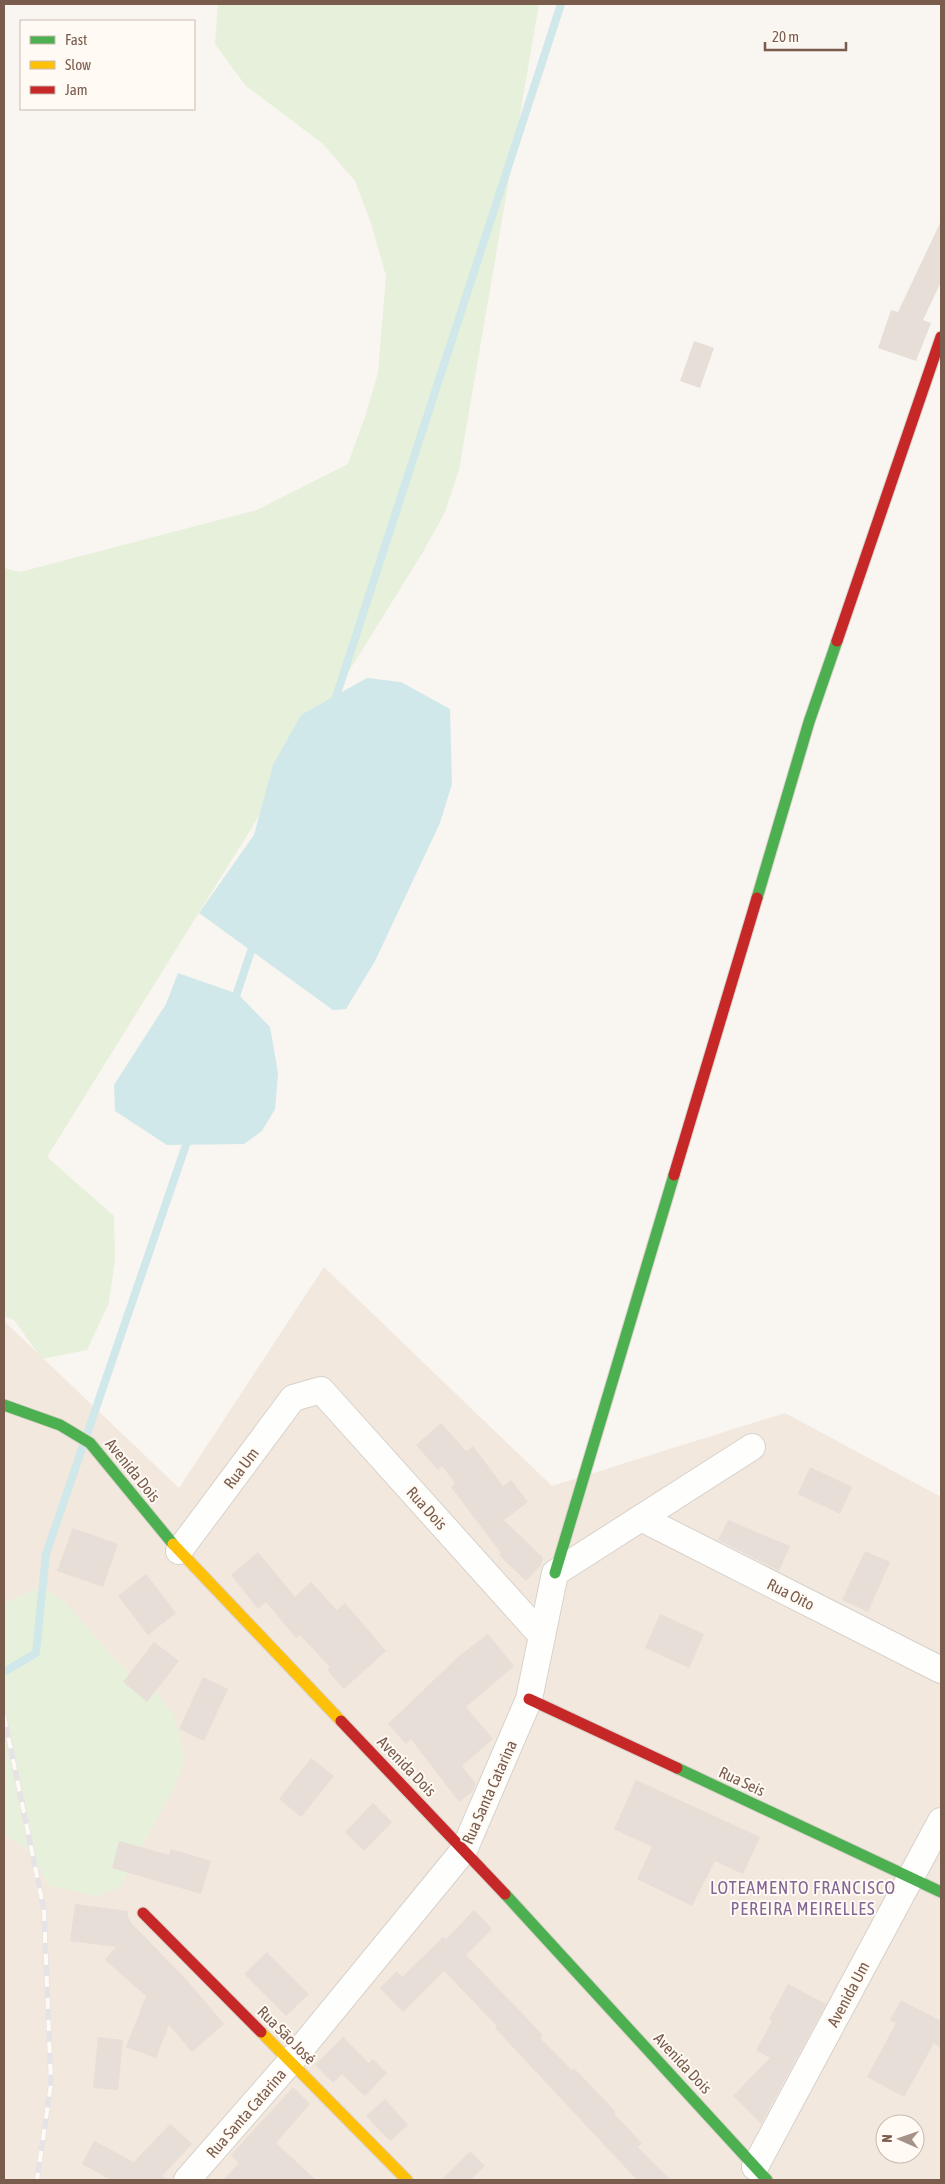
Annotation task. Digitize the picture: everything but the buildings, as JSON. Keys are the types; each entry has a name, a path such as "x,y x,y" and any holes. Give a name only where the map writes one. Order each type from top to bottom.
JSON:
{"street":[{"path":"555,1573 809,722 941,337"},
{"name":"Rua Dois","path":"308,1392 321,1390 542,1636"},
{"name":"Rua Um","path":"179,1551 293,1398 308,1392"},
{"name":"Avenida Dois","path":"4,1405 57,1422 76,1432 90,1443 179,1551 464,1850 761,2173"},
{"path":"555,1573 752,1447"},
{"name":"Rua Oito","path":"641,1518 941,1670"},
{"name":"Rua Santa Catarina","path":"187,2180 290,2061 464,1850 529,1699 555,1573"},
{"name":"Rua Seis","path":"529,1699 941,1892"},
{"name":"Avenida Um","path":"761,2173 941,1821"},
{"name":"Rua São José","path":"143,1914 407,2180"}],"shaded area":[{"path":"324,1267 552,1486 785,1413 941,1497 941,2180 4,2180 4,1834 27,1849 50,1886 119,1888 172,1791 184,1762 157,1694 118,1663 64,1601 43,1587 4,1603 4,1321 179,1488"}],"green space":[{"path":"218,4 539,4 459,470 445,512 423,552 47,1157 114,1216 115,1258 109,1303 87,1350 42,1359 14,1320 4,1316 4,568 20,572 257,510 348,464 378,373 386,276 372,226 355,181 323,144 245,85 215,44"},
{"path":"43,1586 64,1601 118,1663 157,1694 172,1712 180,1735 184,1762 172,1791 119,1888 97,1896 50,1886 27,1849 4,1834 4,1603"}],"water":[{"path":"367,678 401,682 450,709 452,784 440,823 375,961 346,1009 333,1010 199,913 254,835 273,765 301,715"},
{"path":"178,973 238,994 270,1027 278,1073 275,1109 262,1131 244,1144 167,1145 115,1111 114,1085 166,1004"}],"waterway":[{"path":"334,703 561,4"},
{"path":"234,1002 254,942"},
{"path":"4,1672 36,1653 46,1554 189,1136"}],"railway":[{"path":"4,1716 44,1910 51,2084 37,2180"}],"traffic: fast":[{"path":"757,898 809,722 837,641"},
{"path":"555,1573 674,1175"},
{"path":"4,1405 60,1425 90,1443 173,1544"},
{"path":"677,1768 941,1892"},
{"path":"505,1894 767,2180"}],"traffic: slow":[{"path":"173,1544 341,1721"},
{"path":"261,2032 407,2180"}],"traffic: jam":[{"path":"837,641 941,337"},
{"path":"674,1175 757,898"},
{"path":"529,1699 677,1768"},
{"path":"341,1721 505,1894"},
{"path":"143,1913 261,2032"}],"district":[{"name":"LOTEAMENTO FRANCISCO PEREIRA MEIRELLES","path":"803,1898"}]}
